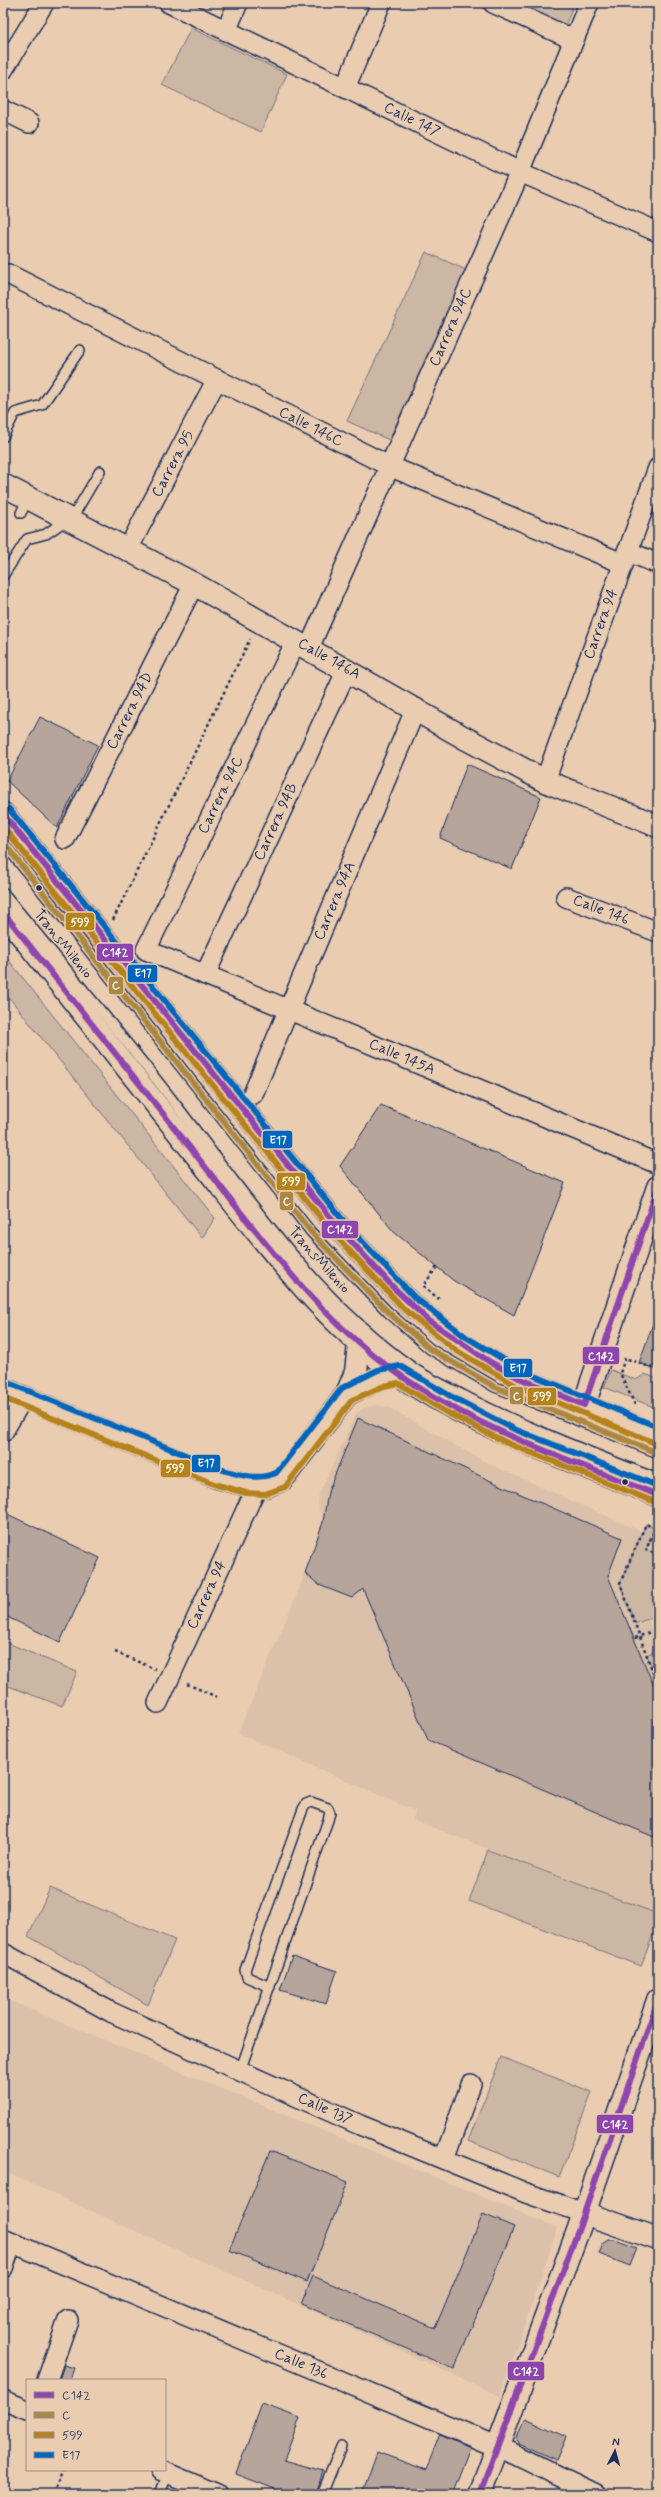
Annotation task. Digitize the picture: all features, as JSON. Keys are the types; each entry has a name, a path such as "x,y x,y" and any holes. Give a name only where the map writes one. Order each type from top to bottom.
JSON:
{"main road":[{"name":"Calle 146A","path":"3,485 24,505 71,520 194,584 416,708 463,737 545,781 658,826"},
{"path":"3,814 340,1229 393,1287 428,1320 490,1362 519,1378 658,1436"},
{"path":"3,912 288,1268 359,1344 399,1374 448,1404 511,1436 658,1495"},
{"path":"584,1405 658,1186"},
{"path":"3,1389 199,1471 257,1486 274,1484 287,1473 347,1394 356,1372 359,1344"},
{"path":"347,1394 381,1378 399,1374"},
{"path":"480,2494 499,2447 584,2213 658,2000"},
{"name":"Calle 137","path":"584,2213 658,2240"}],"street":[{"path":"3,70 44,3"},
{"name":"Calle 147","path":"169,3 520,172 658,231"},
{"path":"226,31 238,3"},
{"path":"345,88 381,3"},
{"path":"493,3 574,40"},
{"name":"Carrera 94C","path":"146,950 302,644 389,466 520,172 589,3"},
{"path":"3,110 29,123"},
{"name":"Calle 146C","path":"8,274 389,466 625,557 658,564"},
{"name":"Carrera 95","path":"128,550 217,380"},
{"name":"Carrera 94","path":"545,781 658,468"},
{"name":"Carrera 94D","path":"65,839 194,584"},
{"name":"Carrera 94B","path":"205,975 347,670"},
{"name":"Carrera 94A","path":"253,1094 290,1011 416,708"},
{"name":"Calle 146","path":"566,897 658,932"},
{"name":"Calle 145A","path":"146,950 658,1164"},
{"path":"3,1432 23,1398"},
{"name":"Carrera 94","path":"158,1704 257,1486"},
{"name":"Calle 137","path":"3,1953 111,2012 240,2071 526,2193 584,2213"},
{"path":"444,2159 471,2084"},
{"path":"3,2268 8,2241"},
{"name":"Calle 136","path":"8,2241 499,2447 596,2494"},
{"path":"48,2379 68,2320"},
{"path":"3,2400 26,2410"},
{"path":"164,2472 217,2494"}],"lane":[{"path":"3,437 15,413 42,405 80,350"},
{"path":"3,576 27,539 46,534 68,519 71,520 100,471"},
{"name":"TransMilenio","path":"3,842 311,1232 388,1312 430,1348 495,1387 658,1453"},
{"name":"TransMilenio","path":"3,892 131,1047 293,1256 327,1293 367,1332 413,1368 492,1410 533,1429 658,1479"},
{"path":"240,2071 270,1987 330,1813 328,1808 311,1802 306,1804 303,1809 245,1970 247,1977 270,1987"},
{"path":"322,2494 341,2447"},
{"path":"160,2494 164,2472"}],"path":[{"path":"110,924 259,620"},
{"path":"437,1267 424,1286 440,1300"},
{"path":"636,1407 620,1373 625,1358 658,1370"},
{"path":"658,1521 646,1550 654,1553 658,1542"},
{"path":"655,1528 646,1524 620,1583 658,1686"},
{"path":"635,1638 658,1629"},
{"path":"53,2494 63,2471"}],"shaded area":[{"path":"516,3 574,3 565,26"},
{"path":"191,28 287,74 261,132 162,85"},
{"path":"426,252 466,270 389,440 347,421"},
{"path":"3,953 215,1218 202,1238 3,990"},
{"path":"611,1370 636,1380 645,1374 658,1379 658,1409 604,1387"},
{"path":"377,1405 388,1407 485,1462 658,1539 658,1615 648,1619 658,1645 658,1914 413,1820 415,1811 238,1733 300,1586 323,1522 318,1503 319,1494 357,1412 366,1407"},
{"path":"646,1524 655,1528 646,1550 654,1553 658,1543 658,1615 635,1624 620,1583"},
{"path":"3,1641 77,1672 62,1706 3,1684"},
{"path":"658,1649 658,1686 647,1655"},
{"path":"488,1850 658,1914 658,1922 641,1966 469,1901"},
{"path":"50,1888 175,1940 148,2005 28,1936"},
{"path":"3,1998 558,2228 500,2396 3,2171"},
{"path":"501,2057 592,2092 559,2177 468,2141"}],"building":[{"path":"40,717 98,745 57,828 7,781"},
{"path":"467,764 541,797 512,869 440,838"},
{"path":"381,1105 565,1183 514,1315 454,1281 394,1232 340,1166"},
{"path":"656,1315 658,1315 658,1370 639,1363"},
{"path":"358,1418 493,1482 622,1538 608,1576 658,1696 658,1825 654,1837 428,1740 363,1589 352,1598 319,1585 305,1573 323,1522 328,1492"},
{"path":"3,1512 100,1558 60,1642 3,1615"},
{"path":"292,1956 337,1971 326,2004 280,1990"},
{"path":"270,2151 348,2182 307,2282 229,2250"},
{"path":"483,2214 514,2227 454,2369 301,2304 313,2276 435,2328"},
{"path":"609,2240 615,2240 637,2248 630,2266 599,2254 603,2244"},
{"path":"64,2365 74,2368 70,2379 59,2379"},
{"path":"262,2404 300,2418 284,2460 323,2471 316,2494 288,2494 236,2474"},
{"path":"526,2418 566,2437 556,2460 519,2443 516,2438"},
{"path":"440,2434 470,2447 452,2494 371,2494 363,2491 377,2452 426,2470"}],"transit line":[{"name":"E17","path":"9,809 346,1224 415,1298 466,1337 523,1371 658,1427"},
{"name":"C142","path":"3,814 340,1229 393,1287 428,1320 490,1362 519,1378 584,1405 658,1187"},
{"name":"599","path":"3,827 334,1234 405,1310 457,1351 515,1385 655,1443"},
{"name":"C","path":"3,842 311,1232 388,1312 430,1349 495,1387 658,1453"},
{"name":"C142","path":"3,912 290,1274 341,1327 368,1351 397,1373 427,1393 459,1411 557,1456 658,1495"},
{"name":"E17","path":"6,1382 220,1469 248,1476 262,1477 276,1473 342,1388 378,1370 400,1366 452,1397 514,1429 658,1486"},
{"name":"599","path":"3,1398 214,1484 246,1493 265,1494 285,1487 352,1400 384,1386 398,1383 444,1411 507,1443 655,1502"},
{"name":"C142","path":"480,2494 579,2228 658,2000"}]}
